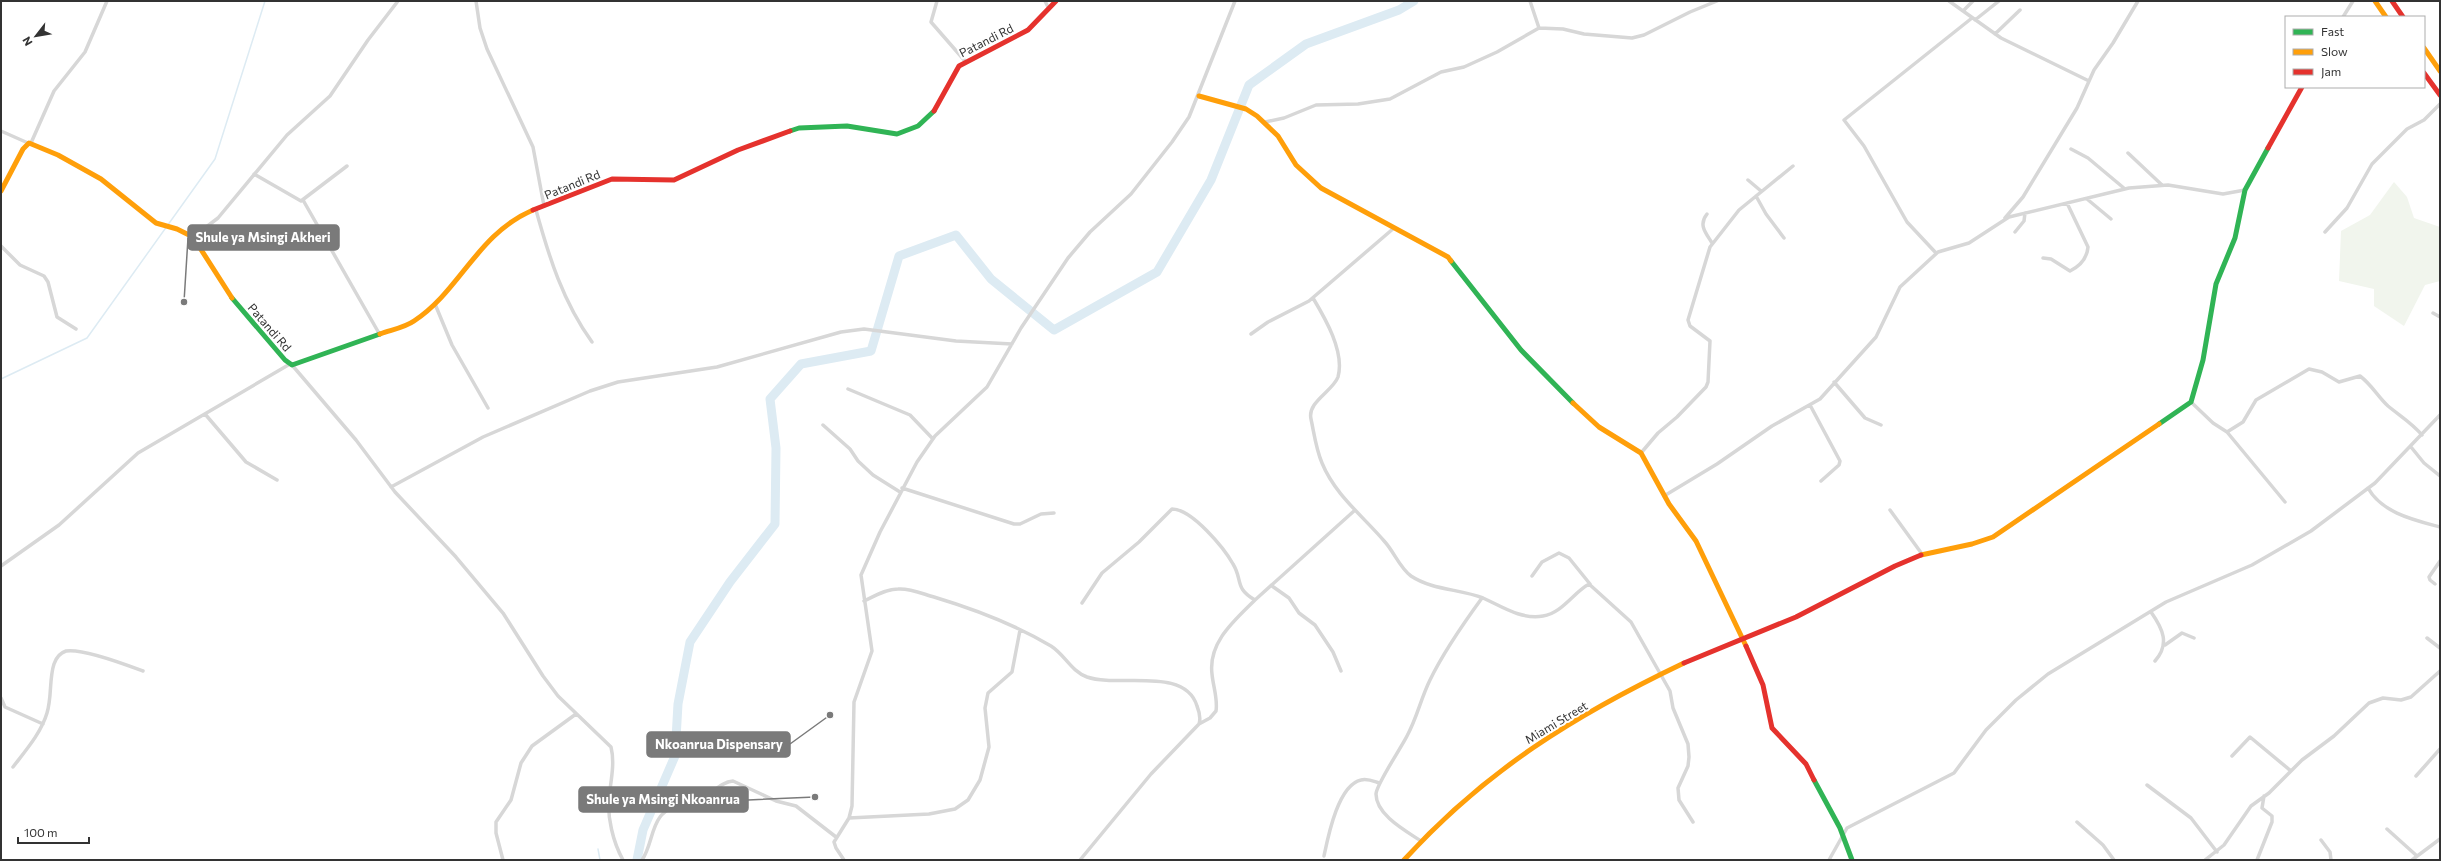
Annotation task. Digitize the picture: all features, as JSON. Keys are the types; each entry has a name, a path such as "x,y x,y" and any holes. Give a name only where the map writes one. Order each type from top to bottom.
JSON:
{"main road":[{"name":"Patandi Rd","path":"193,237 225,289 291,365 380,335 413,322 435,304 497,232 516,219 607,180 674,180 738,150 799,128 848,126 902,134 918,126 935,110 953,74 965,61 1024,32 1056,1"},
{"path":"2375,1 2385,16"},
{"path":"2392,1 2402,16"},
{"path":"2425,49 2440,71"},
{"path":"2425,74 2440,96"},
{"path":"2191,402 2203,360 2216,284 2235,238 2245,190 2301,88"},
{"path":"1199,96 1246,109 1265,122 1278,136 1296,165 1321,188 1448,257 1521,350 1582,413 1599,428 1641,453 1664,496 1696,541 1744,639 1763,685 1767,712 1772,728 1806,764 1842,834 1852,860"},
{"path":"1,191 29,143 71,162 101,180 159,224 173,228 193,237"},
{"name":"Miami Street","path":"1404,860 1421,841 1465,798 1516,758 1605,704 1689,662 1808,612 1893,566 1922,554 1964,548 1993,537 2191,402"}],"street":[{"path":"1,131 29,143 54,91 85,52 108,1"},
{"path":"193,237 218,218 286,135 330,96 368,40 398,1"},
{"path":"476,1 480,28 488,49 533,147 544,206"},
{"path":"937,1 932,15 932,22 965,61"},
{"path":"1044,1 1049,9"},
{"path":"844,860 834,842 849,818 852,806 854,702 872,651 872,636 864,601 862,571 901,490 933,439 987,387 1012,344 1068,258 1090,232 1130,194 1189,117 1199,96 1235,1"},
{"path":"1530,1 1539,28"},
{"path":"1265,122 1284,118 1316,105 1352,104 1390,99 1441,72 1464,67 1497,52 1539,28 1563,29 1584,34 1632,38 1644,35 1690,12 1717,1"},
{"path":"1950,1 1994,34 2089,81"},
{"path":"1963,11 1973,1"},
{"path":"1936,253 1907,222 1864,146 1844,120 1999,1"},
{"path":"2004,220 2023,197 2077,108 2089,81 2138,1"},
{"path":"2343,16 2352,1"},
{"path":"1994,34 2020,10"},
{"path":"2325,232 2347,208 2372,164 2408,129 2424,120 2440,104"},
{"path":"2070,149 2088,158 2125,189"},
{"path":"2128,153 2162,185"},
{"path":"254,174 299,200 303,200 347,166"},
{"path":"1641,453 1658,433 1677,417 1707,385 1710,341 1690,326 1688,320 1705,259 1712,243 1739,210 1793,166"},
{"path":"1748,180 1761,191"},
{"path":"1664,496 1717,464 1772,426 1824,396 1834,382 1876,337 1900,287 1936,253 1969,243 2004,220 2025,213 2125,189 2162,185 2219,194 2245,190"},
{"path":"1756,196 1766,214 1784,238"},
{"path":"2087,199 2111,219"},
{"path":"303,200 380,335"},
{"path":"2043,258 2052,259 2070,271 2081,264 2086,254 2088,247 2067,203"},
{"path":"536,210 549,255 564,297 575,318 592,342"},
{"path":"2015,232 2024,221 2025,213"},
{"path":"1707,214 1704,218 1703,227 1712,243"},
{"path":"1251,334 1313,298 1394,228"},
{"path":"1,246 20,265 44,276 48,282 57,317 76,329"},
{"path":"1313,298 1331,328 1339,372 1334,385 1314,406 1311,418 1321,462 1337,488 1354,511 1377,532 1412,576 1442,588 1482,598 1508,611 1542,616 1564,605 1580,589 1590,584"},
{"path":"435,304 452,345 488,408"},
{"path":"2433,313 2440,317"},
{"path":"391,487 483,437 590,391 618,382 717,367 841,332 864,329 956,341 1012,344"},
{"path":"1,566 59,525 132,458 291,365 356,440 391,487 456,557 503,613 548,683 576,714 611,747 613,766 610,812 616,842 623,860"},
{"path":"2227,432 2243,422 2256,400 2309,369 2322,372 2339,382 2360,376 2373,387 2388,406 2408,420 2422,434"},
{"path":"1834,382 1865,418 1881,425"},
{"path":"848,389 910,415 933,439"},
{"path":"2191,402 2213,423 2227,432 2284,502"},
{"path":"1810,405 1840,460 1839,465 1821,481"},
{"path":"205,414 242,458 277,480"},
{"path":"1830,860 1842,834 1852,825 1954,773 1986,730 2025,692 2048,674 2174,598 2222,579 2273,555 2330,518 2368,488 2411,447 2440,415"},
{"path":"823,426 852,450 858,461 873,475 901,490 1014,524 1020,524 1041,514 1054,513"},
{"path":"2411,447 2424,463 2440,476"},
{"path":"2368,488 2377,502 2383,506 2411,518 2440,526"},
{"path":"1082,603 1102,573 1139,542 1168,511 1174,509 1188,516 1205,529 1234,566 1240,586 1255,600"},
{"path":"1890,510 1922,554"},
{"path":"1080,860 1150,774 1199,724 1210,718 1216,711 1211,664 1216,647 1226,630 1255,600 1272,586 1304,554 1339,527 1354,511"},
{"path":"1532,576 1542,562 1559,553 1569,558 1590,584 1631,622 1670,691 1673,708 1688,744 1688,766 1678,791 1680,805 1692,822"},
{"path":"2436,584 2429,577 2440,561"},
{"path":"1272,586 1289,598 1299,612 1315,625 1333,652 1341,671"},
{"path":"864,601 894,589 905,589 969,608 1020,630 1052,647 1075,670 1089,678 1116,681 1157,681 1185,688 1195,699 1200,718 1199,724"},
{"path":"1421,841 1401,828 1381,808 1376,794 1379,783 1408,736 1438,666 1482,598"},
{"path":"2151,612 2161,629 2165,645"},
{"path":"849,818 928,814 955,809 968,800 980,780 989,747 985,708 988,693 1012,672 1020,630"},
{"path":"2156,661 2165,645 2182,633 2194,638"},
{"path":"2428,638 2440,648"},
{"path":"13,767 43,724 50,699 55,663 58,657 65,652 94,655 143,672"},
{"path":"2205,860 2217,852 2247,810 2334,736 2369,704 2383,698 2401,700 2411,697 2440,670"},
{"path":"1,698 5,707 43,724"},
{"path":"503,860 496,833 496,822 511,800 520,763 532,746 576,714"},
{"path":"2232,756 2246,738 2251,737 2268,754 2291,771"},
{"path":"2416,776 2440,749"},
{"path":"1324,856 1339,804 1352,784 1362,779 1379,783"},
{"path":"642,860 649,849 658,820 663,813 680,805 702,798 724,783 733,781 776,801 796,806 836,837"},
{"path":"2147,785 2191,818 2217,852"},
{"path":"2257,860 2273,819 2263,811 2264,796"},
{"path":"2078,822 2103,845 2114,860"},
{"path":"2387,829 2417,856"},
{"path":"2321,840 2330,852 2331,860"},
{"path":"2412,860 2440,840"}],"shaded area":[{"path":"2394,182 2407,197 2414,218 2440,227 2440,281 2425,285 2404,326 2374,306 2374,289 2339,281 2341,231 2370,215"}],"waterway":[{"path":"1,379 87,338 215,159 265,1"},
{"path":"637,860 643,830 675,756 678,704 690,642 730,582 775,524 776,448 770,399 801,364 871,351 899,256 956,235 991,279 1054,330 1157,272 1211,180 1249,85 1306,44 1399,10 1414,1"},
{"path":"598,849 600,860"}],"traffic: fast":[{"path":"790,131 799,128 847,126 897,134 918,126 934,111"},
{"path":"2159,424 2191,402 2203,360 2216,284 2235,238 2245,190 2268,148"},
{"path":"1451,261 1521,350 1573,403"},
{"path":"232,298 285,360 292,365 380,334"},
{"path":"1814,780 1840,828 1852,860"}],"traffic: slow":[{"path":"2375,1 2385,16"},
{"path":"2425,49 2440,71"},
{"path":"1199,96 1246,109 1257,116 1278,136 1296,165 1321,188 1448,257 1451,261"},
{"path":"1,191 23,149 29,143 58,155 101,179 156,223 177,229 193,237 232,298"},
{"path":"380,334 410,323 430,309 497,233 514,220 533,210"},
{"path":"1573,403 1599,427 1641,453 1669,504 1696,541 1746,646"},
{"path":"1921,555 1972,544 1993,537 2159,424"},
{"path":"1404,860 1435,828 1467,799 1534,747 1569,724 1606,703 1684,663"}],"traffic: jam":[{"path":"934,111 959,66 1028,30 1056,1"},
{"path":"2392,1 2402,16"},
{"path":"2425,74 2440,95"},
{"path":"2268,148 2301,88"},
{"path":"533,210 612,179 674,180 738,150 790,131"},
{"path":"1684,663 1796,617 1895,566 1921,555"},
{"path":"1746,646 1763,685 1772,728 1806,764 1814,780"}],"place":[{"name":"Shule ya Msingi Akheri","path":"184,302"},
{"name":"Nkoanrua Dispensary","path":"830,715"},
{"name":"Shule ya Msingi Nkoanrua","path":"815,797"}]}
